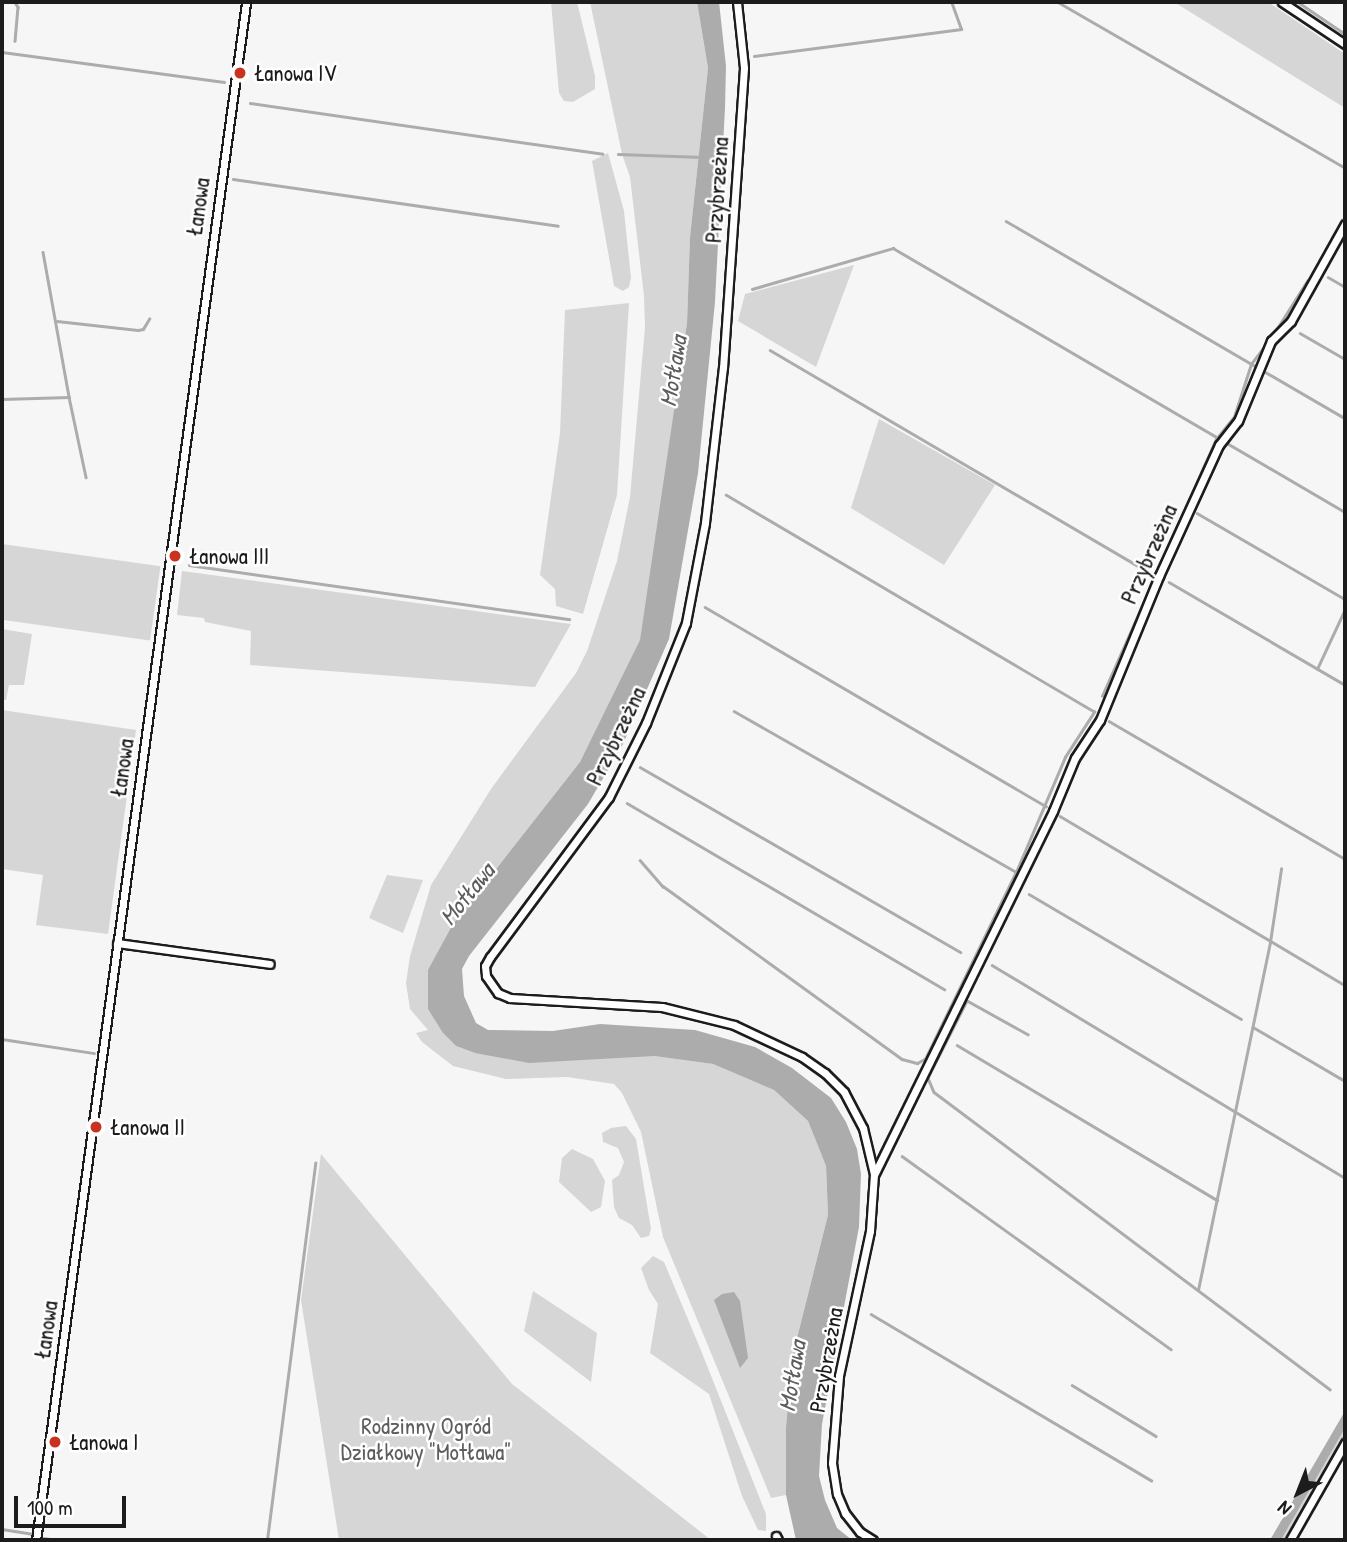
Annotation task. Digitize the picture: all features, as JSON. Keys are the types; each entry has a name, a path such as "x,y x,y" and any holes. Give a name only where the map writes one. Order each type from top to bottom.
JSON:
{"street":[{"name":"Łanowa","path":"36,1540 246,2"},
{"name":"Przybrzeżna","path":"737,2 744,68 723,367 705,523 686,623 646,723 609,797 485,966 486,976 498,993 510,998 662,1007 734,1025 790,1051 825,1073 844,1092 863,1128 874,1174 870,1231 839,1376 832,1463 837,1494 845,1513 860,1532 873,1540"},
{"path":"1282,2 1345,44"},
{"name":"Przybrzeżna","path":"874,1174 1053,811 1075,758 1100,720 1219,445 1238,421 1271,341 1291,321 1345,224"},
{"path":"117,943 270,964"},
{"path":"1290,1540 1345,1443"}],"green space":[{"path":"551,2 577,2 595,76 595,89 573,102 564,101 559,93"},
{"path":"590,2 697,2 708,68 690,237 687,323 661,510 640,641 603,719 580,762 453,924 443,1033 456,1046 475,1053 654,1056 713,1064 774,1090 808,1121 826,1166 828,1215 792,1358 786,1427 786,1495 771,1498 663,1237 641,1132 622,1093 614,1084 567,1077 506,1079 453,1066 422,1042 416,1033 428,1030 410,1009 406,983 410,956 431,885 491,789 576,673 587,651 617,561 630,497 645,327 644,296 630,177 622,154"},
{"path":"1174,2 1268,2 1345,54 1345,108"},
{"path":"608,153 624,211 631,278 629,287 623,291 614,286 592,161"},
{"path":"854,265 816,367 738,321 745,294"},
{"path":"629,303 617,495 583,614 556,606 555,589 540,575 560,433 565,310"},
{"path":"879,419 995,485 944,565 851,508"},
{"path":"2,544 160,566 150,641 2,620"},
{"path":"182,571 571,624 535,687 250,665 251,631 205,622 204,618 177,615"},
{"path":"2,629 32,634 24,685 9,685 6,700 2,700"},
{"path":"2,710 136,730 108,934 36,925 43,875 2,869"},
{"path":"387,875 423,880 403,933 369,918"},
{"path":"626,1126 636,1139 651,1229 649,1236 641,1238 632,1225 619,1218 614,1207 612,1180 619,1175 624,1162 618,1148 603,1142 602,1133 611,1128"},
{"path":"572,1149 593,1159 605,1181 601,1207 591,1212 559,1182 562,1158"},
{"name":"Rodzinny Ogród Działkowy \"Motława\"","path":"321,1154 512,1384 711,1540 339,1540 301,1300"},
{"path":"653,1256 664,1262 700,1348 766,1514 766,1531 758,1530 742,1496 709,1394 650,1353 658,1304 649,1290 641,1268"},
{"path":"533,1291 597,1333 591,1382 524,1331"},
{"path":"1345,1428 1345,1439 1288,1540 1281,1540"}],"water":[{"name":"Motława","path":"697,2 719,2 726,66 725,108 715,302 698,473 669,639 623,744 588,804 469,956 462,969 464,996 476,1023 488,1030 553,1031 600,1024 695,1030 755,1047 792,1068 831,1098 846,1122 857,1149 861,1174 859,1227 822,1424 819,1476 825,1500 837,1528 852,1540 796,1540 786,1495 786,1427 792,1358 828,1215 826,1166 808,1121 774,1090 713,1064 654,1056 529,1063 475,1053 456,1046 443,1033 428,1009 428,970 453,924 580,762 640,640 687,323 690,237 708,68"},
{"path":"734,1292 740,1301 748,1358 740,1368 714,1300 722,1294"},
{"path":"1345,1411 1345,1428 1281,1540 1270,1540"}],"waterway":[{"path":"15,2 18,7 15,41"},
{"path":"754,56 961,29 951,2"},
{"path":"1058,2 1345,168"},
{"path":"1298,2 1345,34"},
{"path":"2,52 224,82"},
{"path":"250,103 602,154"},
{"path":"618,154 702,157"},
{"path":"233,179 558,226"},
{"path":"1006,221 1345,418"},
{"path":"752,289 893,248 1345,512"},
{"path":"43,252 69,397"},
{"path":"1328,277 1345,287"},
{"path":"1273,335 1307,281"},
{"path":"57,321 138,330 143,329 149,319"},
{"path":"1300,333 1345,359"},
{"path":"1102,696 1216,439 1234,417 1251,364 1269,340"},
{"path":"770,350 1154,575"},
{"path":"2,399 69,397 86,477"},
{"path":"640,860 663,886 902,1059 917,1063 925,1059 1016,872 1065,757 1094,712 726,495"},
{"path":"1197,513 1345,599"},
{"path":"189,565 569,619"},
{"path":"1169,582 1345,685"},
{"path":"705,607 1046,806"},
{"path":"1317,669 1345,609"},
{"path":"734,711 1016,872"},
{"path":"1109,721 1345,859"},
{"path":"640,767 961,952"},
{"path":"627,803 944,989"},
{"path":"1060,816 1345,985"},
{"path":"1198,1290 1270,942 1281,869"},
{"path":"1029,894 1241,1019"},
{"path":"992,965 1345,1178"},
{"path":"1028,1035 967,1001 928,1078 934,1092 1330,1389"},
{"path":"1253,1027 1345,1081"},
{"path":"2,1039 94,1053"},
{"path":"957,1045 1217,1200"},
{"path":"902,1156 1171,1349"},
{"path":"267,1540 315,1163"},
{"path":"871,1314 1151,1480"},
{"path":"1072,1385 1156,1436"},
{"path":"2,1529 32,1534"},
{"path":"44,1538 57,1540"}],"place":[{"name":"Łanowa IV","path":"240,73"},
{"name":"Łanowa III","path":"175,556"},
{"name":"Łanowa II","path":"96,1127"},
{"name":"Łanowa I","path":"55,1442"}]}
